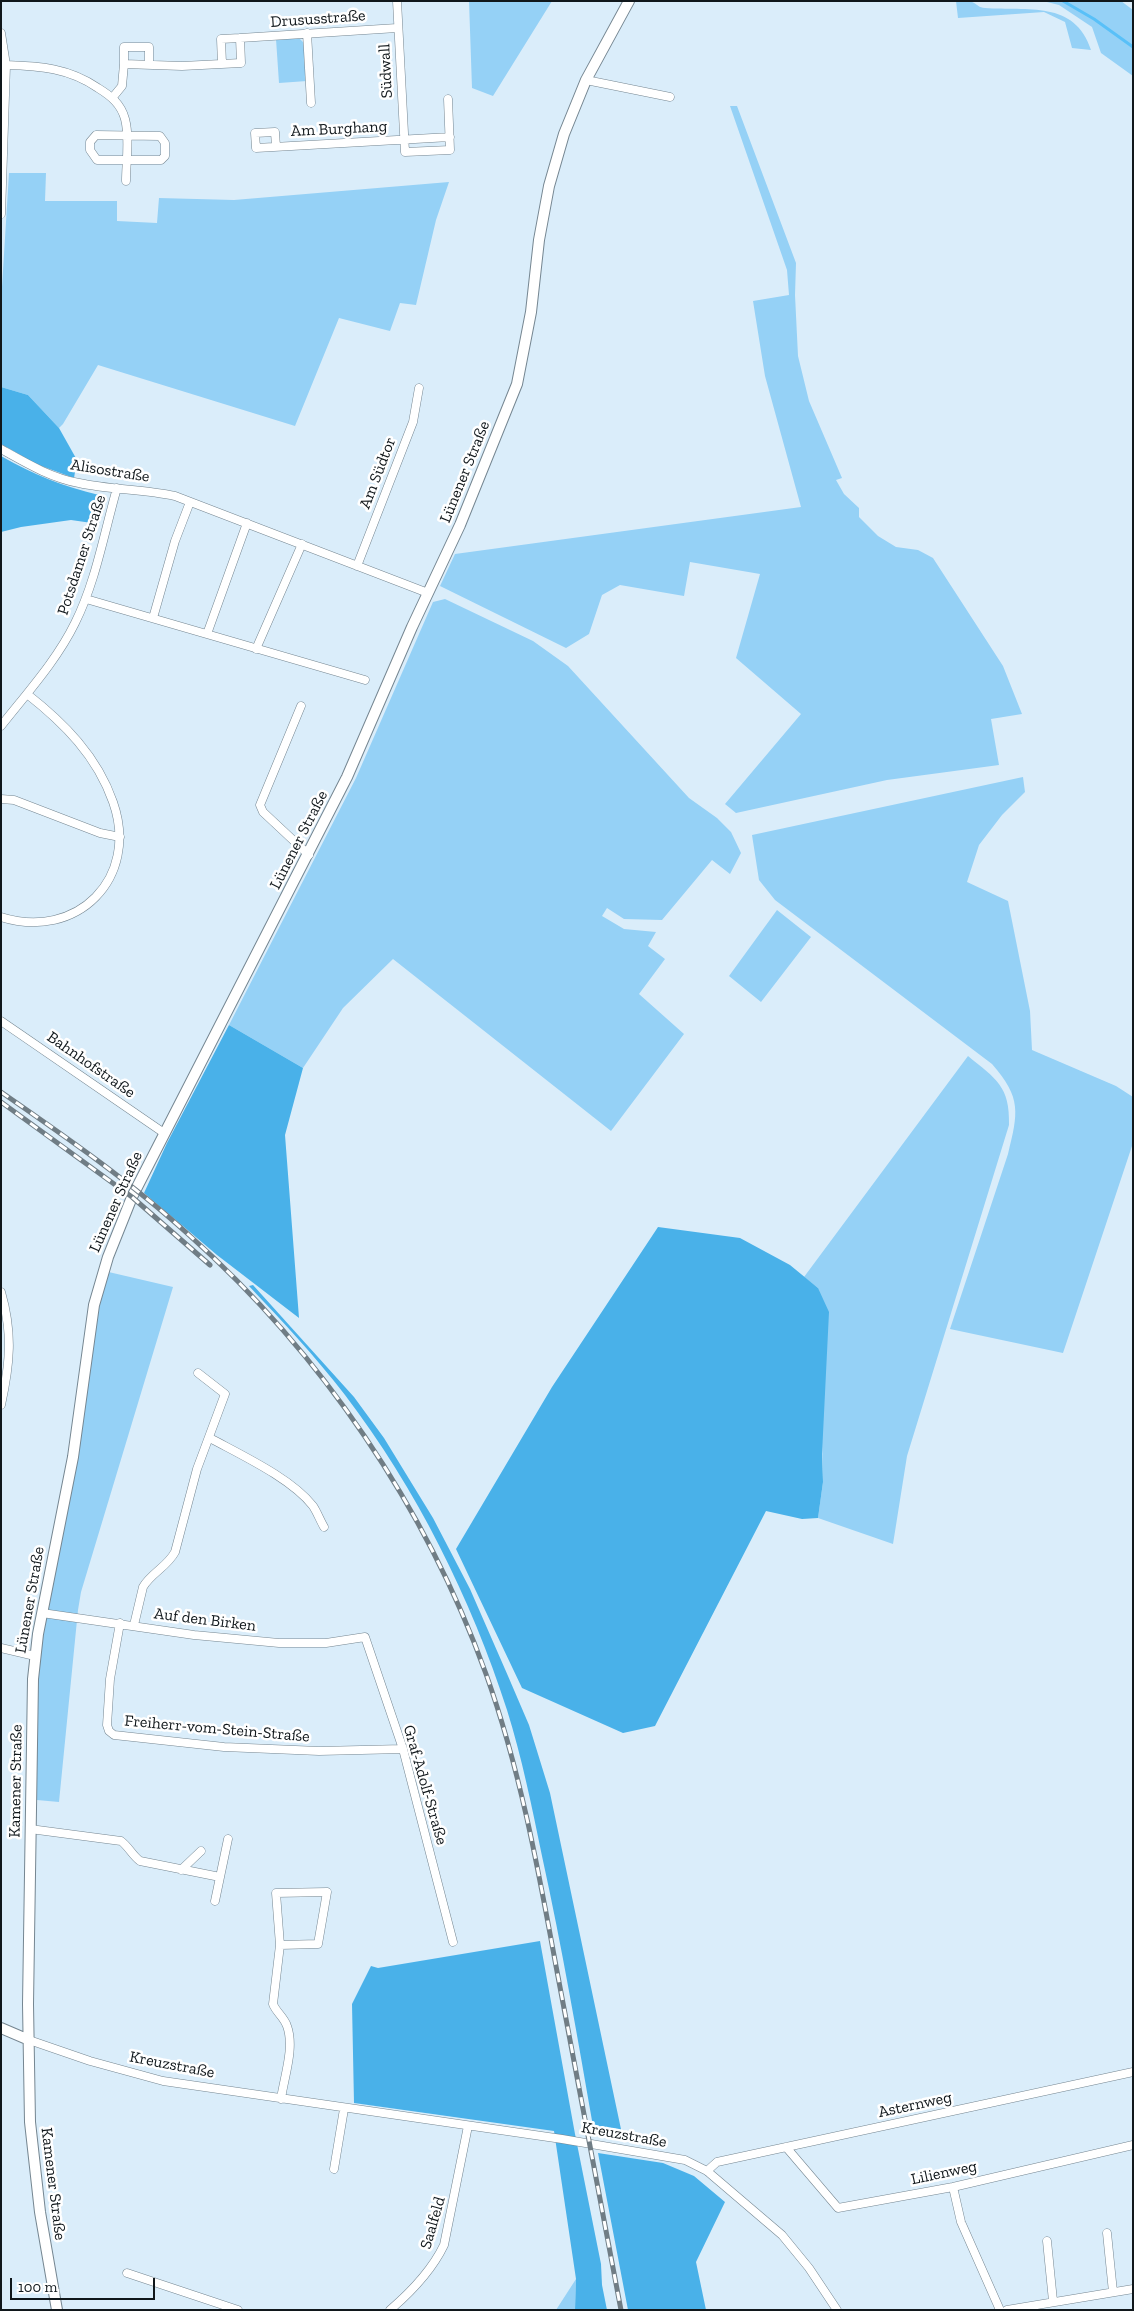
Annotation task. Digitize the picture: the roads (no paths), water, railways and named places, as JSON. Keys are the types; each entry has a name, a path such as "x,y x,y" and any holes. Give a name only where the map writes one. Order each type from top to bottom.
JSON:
{"main road":[{"name":"Lünener Straße","path":"32,1700 35,1656 73,1458 97,1290 123,1218 164,1132 348,777 428,593 460,525 516,384 531,312 539,240 549,186 564,134 586,80 629,1"},
{"name":"Kamener Straße","path":"32,1700 29,2040 31,2131 40,2212 57,2310"},
{"name":"Kreuzstraße","path":"1,2028 29,2040"}],"street":[{"name":"Südwall","path":"397,1 403,139"},
{"name":"Drususstraße","path":"222,64 221,39 398,28"},
{"path":"1,33 6,65 1,214"},
{"path":"307,33 311,103"},
{"path":"124,64 241,63 240,38"},
{"path":"113,98 122,86 124,47 149,47 149,65"},
{"path":"6,65 39,66 67,71 88,81 113,98 122,110 126,122 126,181"},
{"path":"586,80 670,97"},
{"path":"448,99 450,137"},
{"path":"96,135 126,135 160,136 165,143 165,156 161,160 97,160 90,150 90,142 96,135"},
{"name":"Am Burghang","path":"276,147 403,139 450,137 450,150 404,152 403,139"},
{"name":"Am Südtor","path":"357,566 413,422 419,388"},
{"name":"Alisostraße","path":"1,449 35,468 76,483 160,493 190,502 428,593"},
{"name":"Potsdamer Straße","path":"1,726 27,694 64,642 86,600 117,488"},
{"path":"153,618 174,541 190,502"},
{"path":"207,634 247,523"},
{"path":"256,649 302,544"},
{"path":"86,600 365,680"},
{"path":"1,917 16,922 42,922 66,917 82,910 92,902 106,885 114,868 120,837 119,823 113,802 95,764 81,743 64,725 27,694"},
{"path":"301,706 260,805 263,812 309,855"},
{"path":"1,799 14,800 100,833 120,837"},
{"name":"Bahnhofstraße","path":"1,1021 164,1132"},
{"path":"1,1292 7,1313 11,1342 1,1405"},
{"path":"134,1625 143,1587 146,1582 170,1561 175,1552 197,1470 226,1394 198,1373"},
{"path":"210,1438 257,1463 296,1490 313,1507 324,1527"},
{"name":"Auf den Birken","path":"42,1613 194,1635 279,1642 326,1643 365,1637"},
{"name":"Freiherr-vom-Stein-Straße","path":"120,1623 110,1679 107,1724 109,1732 114,1735 224,1747 319,1751 402,1749"},
{"name":"Graf-Adolf-Straße","path":"365,1637 402,1749 452,1942"},
{"path":"1,1648 35,1656"},
{"path":"30,1829 121,1841 128,1846 132,1855 140,1861 220,1877"},
{"path":"215,1901 228,1839"},
{"path":"181,1870 201,1851"},
{"path":"280,1945 318,1944 327,1892 276,1893 280,1945 273,2004 288,2028 290,2047 281,2099"},
{"name":"Kreuzstraße","path":"29,2040 163,2081 344,2109 562,2139 685,2160 707,2171 782,2235 809,2268 837,2310"},
{"name":"Asternweg","path":"707,2171 718,2162 1133,2072"},
{"path":"334,2169 344,2109"},
{"name":"Saalfeld","path":"390,2310 438,2259 444,2245 468,2126"},
{"name":"Lilienweg","path":"786,2147 838,2208 953,2187 1133,2145"},
{"path":"953,2187 961,2222 1000,2310"},
{"path":"1107,2233 1113,2292"},
{"path":"1047,2240 1053,2301"},
{"path":"127,2273 238,2310"},
{"path":"1007,2310 1133,2289"}],"waterway":[{"path":"1063,1 1094,19 1133,47"}],"railway":[{"path":"1,1092 121,1178 167,1215 237,1281 283,1330 325,1382 364,1436 400,1493 433,1552 461,1612 486,1674 509,1746 518,1782 542,1892 621,2310"},
{"path":"1,1102 132,1197 210,1265"}]}
